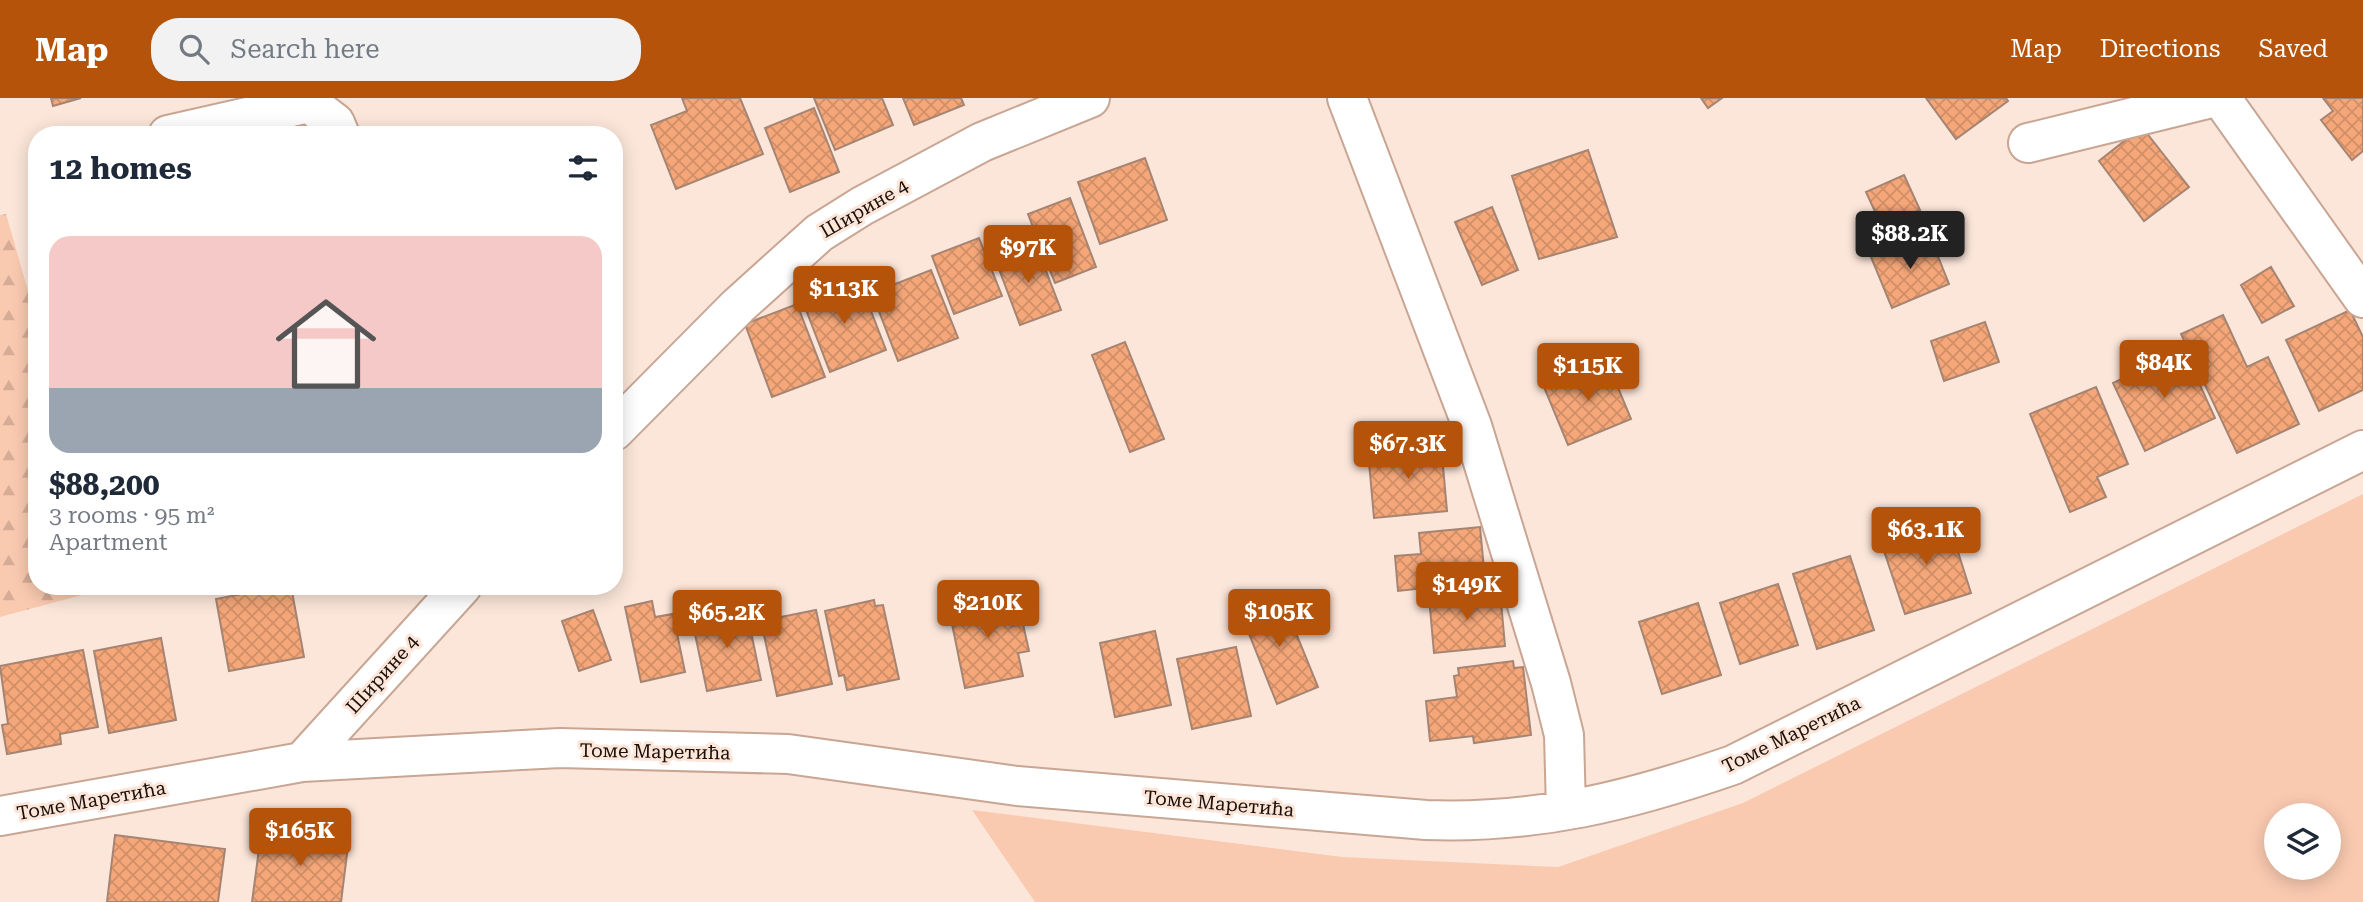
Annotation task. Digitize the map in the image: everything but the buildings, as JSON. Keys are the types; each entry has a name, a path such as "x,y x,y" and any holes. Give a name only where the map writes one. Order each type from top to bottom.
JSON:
{"street":[{"name":"Ширине 4","path":"623,421 738,306 819,233 862,206 982,142 1090,98"},
{"path":"1347,98 1472,426 1551,683 1564,735 1566,810"},
{"path":"2028,143 2211,98"},
{"path":"2221,98 2363,298"},
{"path":"208,126 309,103 336,126"},
{"name":"Томе Маретића","path":"0,816 302,762 560,748 788,754 1017,786 1426,820 1511,820 1654,792 1732,765 2363,450"},
{"name":"Ширине 4","path":"302,762 455,595"}],"green space":[{"path":"6,214 28,291 28,595 82,595 0,617 0,215"},
{"path":"2363,494 2363,902 1035,902 972,810 1342,857 1558,867 1743,803"}]}
